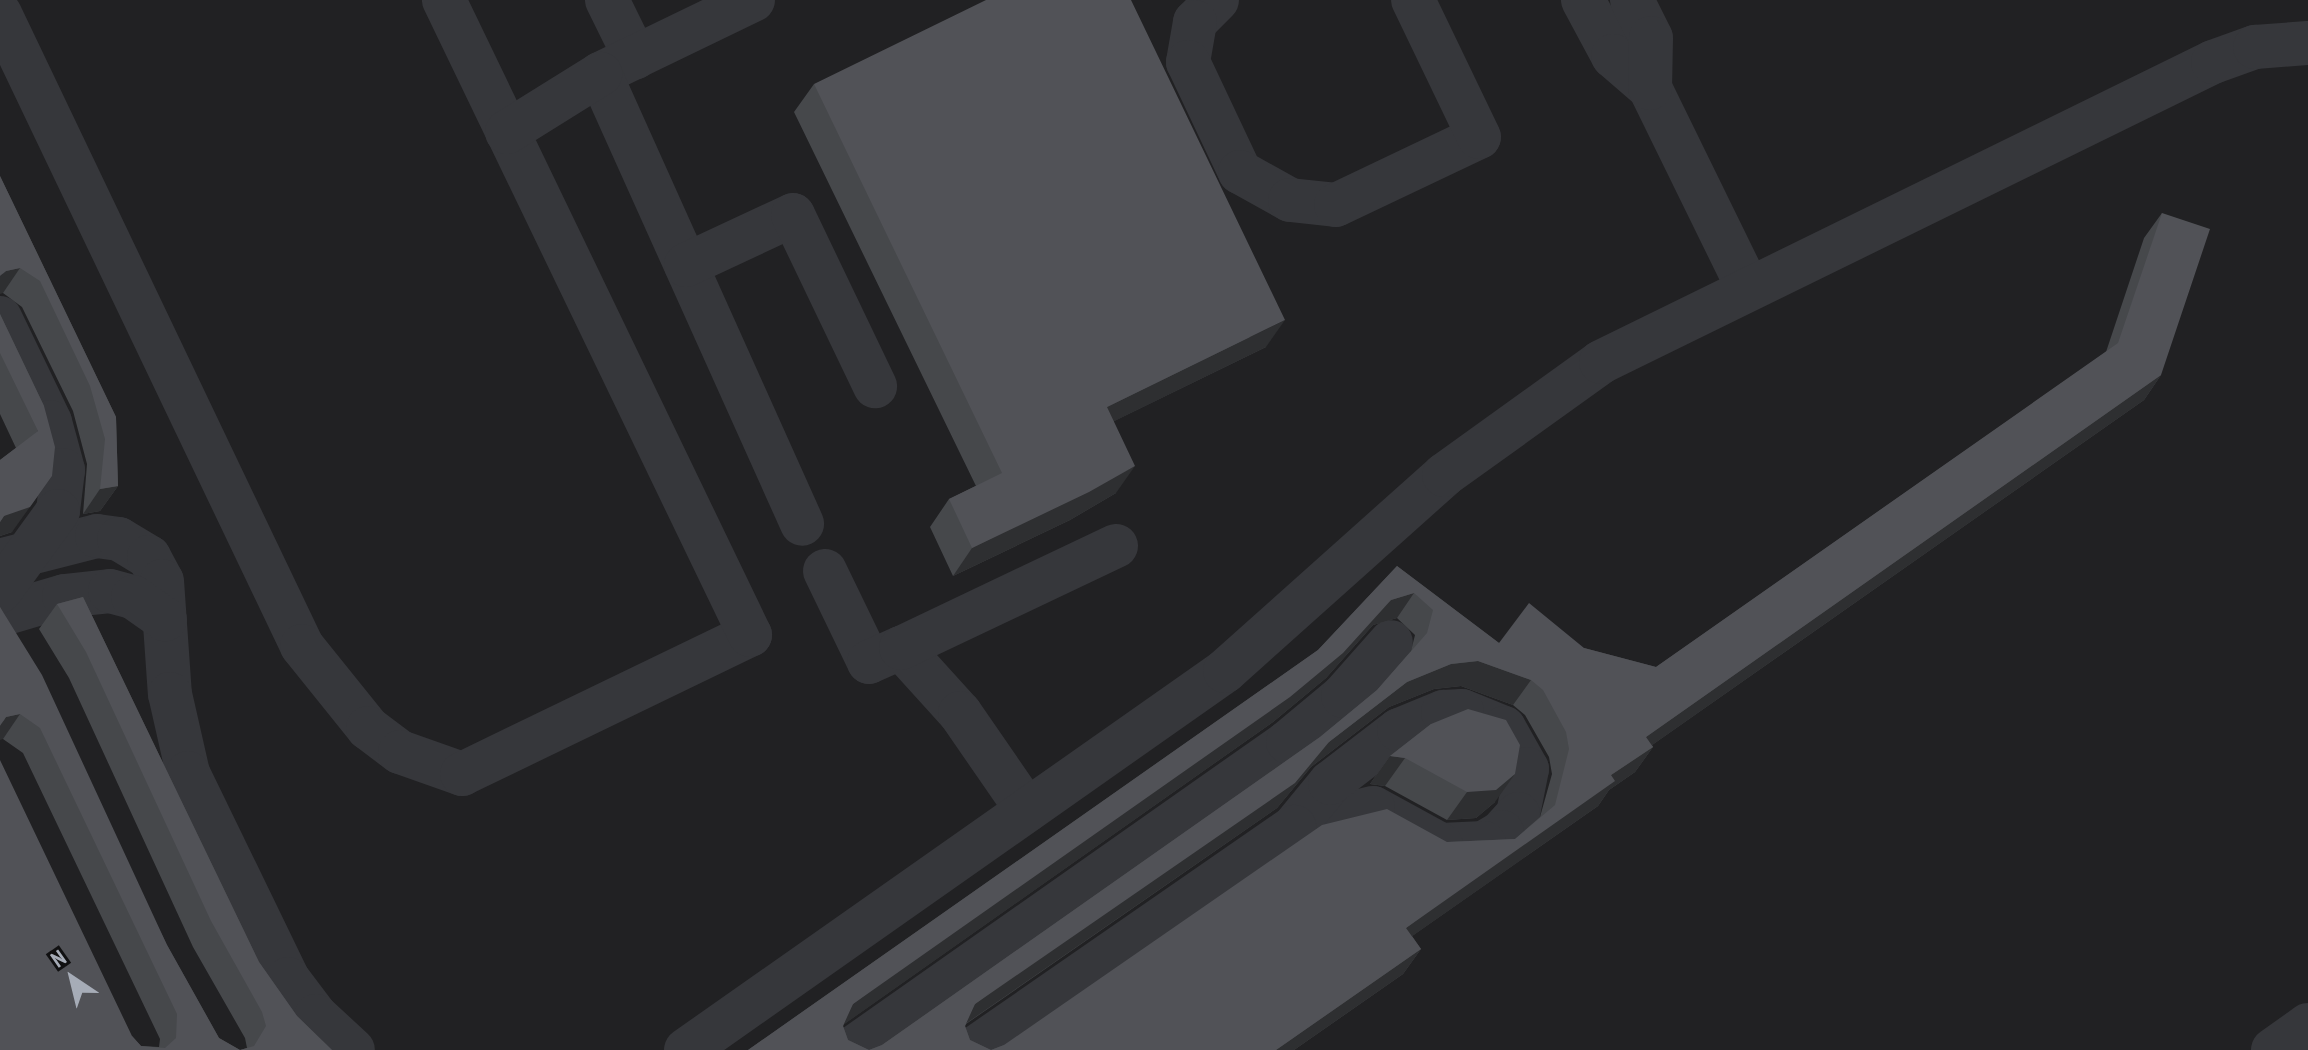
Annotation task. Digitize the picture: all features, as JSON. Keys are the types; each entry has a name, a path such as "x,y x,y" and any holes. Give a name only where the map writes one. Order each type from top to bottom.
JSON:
{"lane":[{"path":"0,14 302,646 368,728 400,752 462,774 750,635 444,0"},
{"path":"607,0 618,65 686,265 802,524"},
{"path":"507,132 618,65 753,0"},
{"path":"1217,0 1195,22 1188,62 1240,172 1290,200 1336,205 1479,137 1413,0"},
{"path":"1583,0 1613,56 1650,88 1748,288"},
{"path":"1632,0 1651,38 1650,88"},
{"path":"686,1050 1256,647 1400,512 1550,395 1640,340 2213,62 2255,47 2308,43"},
{"path":"686,265 793,215 875,386"},
{"path":"0,318 50,422 63,470 58,511 0,591"},
{"path":"0,560 97,536 119,539 149,557 162,581 174,725 188,773 288,979 316,1016 353,1050"},
{"path":"825,571 869,662 1116,546"},
{"path":"8,626 64,596 110,591 133,597 165,619"},
{"path":"850,1050 1288,742 1343,696 1391,642"},
{"path":"901,648 960,713 1027,810"},
{"path":"972,1050 1294,827 1341,774 1399,730 1443,712 1485,716 1504,728 1527,769 1518,814 1484,843 1441,845 1373,808 1294,827"},
{"path":"2273,1050 2308,1025"}],"shaded area":[{"path":"0,0 2308,0 2308,1050 0,1050"}],"building":[{"path":"986,0 1131,0 1285,320 1107,407 1135,466 1089,492 972,548 949,499 1002,473 814,84"},
{"path":"0,176 116,417 118,486 100,489 105,439 90,386 40,281 20,268 6,271 0,276"},
{"path":"2162,213 2210,229 2161,375 1646,737 1653,747 1611,775 1615,781 1406,928 1421,949 1276,1050 991,1050 869,1050 748,1050 1318,650 1397,566 1499,643 1529,603 1584,648 1656,667 2118,343","holes":["1414,593 1433,610 1427,633 1377,690 1320,737 882,1045 869,1050 848,1040 843,1026 853,1004 1290,697 1343,653 1391,600","1478,661 1531,680 1543,690 1566,732 1569,749 1555,805 1515,839 1447,842 1387,809 1322,825 1004,1045 991,1050 970,1040 965,1026 975,1004 1295,783 1329,742 1407,682 1451,664"]},
{"path":"0,314 44,406 55,447 52,476 30,507 4,516 0,522 0,460 38,431 0,353"},
{"path":"83,597 259,962 297,1016 332,1050 240,1050 254,1046 266,1026 262,1012 211,921 86,652 57,604"},
{"path":"0,607 42,675 167,945 219,1038 240,1050 0,1050 0,760 132,1036 141,1046 165,1048 176,1038 177,1014 40,728 20,714 6,717 0,726"},
{"path":"1468,709 1506,720 1520,745 1515,774 1496,790 1467,792 1405,758 1390,756 1431,724"}]}
